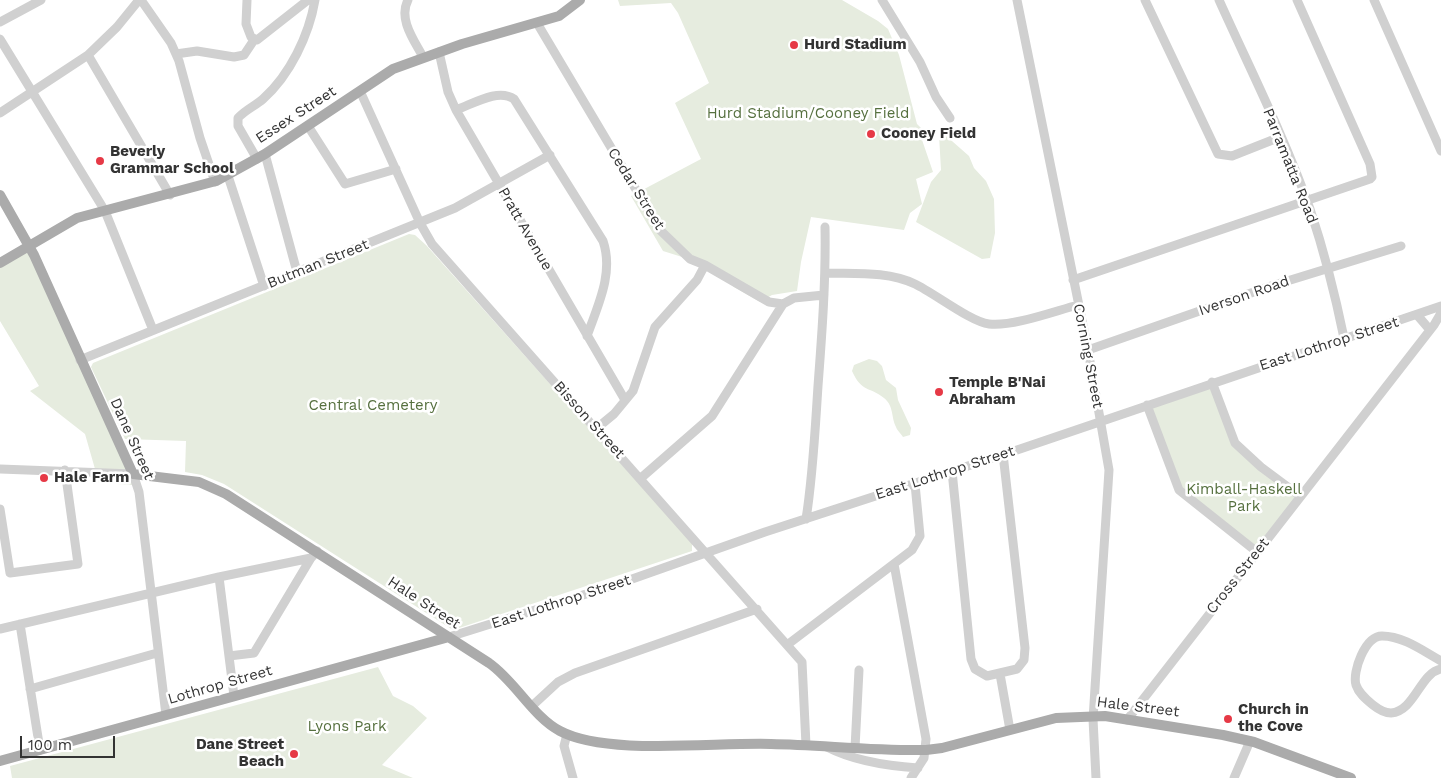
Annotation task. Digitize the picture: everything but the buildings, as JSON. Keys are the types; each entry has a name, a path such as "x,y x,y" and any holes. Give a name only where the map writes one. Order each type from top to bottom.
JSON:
{"main road":[{"name":"Essex Street","path":"0,263 70,221 215,182 261,157 393,69 422,57 559,16 580,0"},
{"name":"Dane Street","path":"0,195 29,246 133,474"},
{"name":"Hale Street","path":"133,474 178,478 208,485 314,555 501,671 552,726 567,734 601,742 634,745 806,745 926,750 942,748 1056,718 1093,716 1128,720 1250,741 1351,778"},
{"name":"Lothrop Street","path":"0,760 449,637"}],"street":[{"path":"0,22 41,0"},
{"path":"0,113 88,54 117,27 140,0 157,21 176,54 184,73 200,138 215,182"},
{"path":"247,0 246,24 254,40"},
{"path":"176,54 196,51 234,57 244,55 254,40 257,40 308,0"},
{"path":"297,272 261,157 238,126 238,118 263,99 282,76 306,37 316,0"},
{"path":"408,0 404,14 422,57"},
{"path":"882,0 920,62 936,98 950,118"},
{"name":"Corning Street","path":"1017,0 1088,350 1110,482 1093,716 1096,778"},
{"path":"1146,0 1218,154 1232,156 1280,138"},
{"name":"Parramatta Road","path":"1219,0 1307,202 1327,269 1344,338"},
{"path":"1073,280 1367,182 1372,176 1370,164 1297,0"},
{"path":"1374,0 1441,151"},
{"name":"Cedar Street","path":"537,23 660,230 683,254 769,302 783,304"},
{"path":"0,39 105,211 153,330"},
{"name":"Pratt Avenue","path":"439,52 448,92 456,110 625,400"},
{"path":"88,54 170,195"},
{"name":"Bisson Street","path":"360,91 420,223 432,244 802,662 804,668 806,745"},
{"path":"456,110 498,95 508,95 521,109 603,241 607,252 607,272 587,336"},
{"path":"308,126 341,182 345,184 396,169"},
{"name":"Butman Street","path":"80,360 420,223 476,198 550,155"},
{"path":"228,176 264,286"},
{"path":"806,519 811,483 824,295 825,227"},
{"name":"Iverson Road","path":"1088,350 1327,269 1401,246"},
{"path":"596,428 625,400 638,381 655,327 702,274 705,265"},
{"path":"825,274 878,274 898,278 914,284 987,324 1021,320 1078,305"},
{"path":"641,478 712,416 783,304 794,298 824,295"},
{"name":"East Lothrop Street","path":"449,637 618,584 706,552 914,484 1344,338 1418,316 1441,306"},
{"name":"Cross Street","path":"1128,720 1300,496 1435,329 1441,313"},
{"path":"1418,316 1435,329"},
{"path":"1212,382 1235,443 1261,467 1300,496"},
{"path":"1147,405 1179,490 1257,552"},
{"path":"952,471 971,659 975,669 981,674 987,676 1000,674 1017,669 1022,665 1025,648 1003,454"},
{"name":"Hale Street","path":"0,469 133,474"},
{"path":"0,509 10,573 78,564 65,470"},
{"name":"Dane Street","path":"133,474 139,492 166,715"},
{"path":"787,644 912,550 920,536 914,484"},
{"path":"0,629 314,555"},
{"path":"229,656 254,653 314,555"},
{"path":"894,564 926,750 911,778"},
{"path":"219,577 234,696"},
{"path":"532,706 558,682 575,673 756,609"},
{"path":"20,624 40,750"},
{"path":"1441,661 1414,645 1380,636 1372,639 1360,657 1355,683 1368,702 1379,710 1390,713 1400,709 1433,673 1441,669"},
{"path":"30,689 157,653"},
{"path":"855,748 859,670"},
{"path":"1000,674 1010,730"},
{"path":"567,734 564,746 572,778"},
{"path":"1234,778 1250,741"},
{"name":"Hale Street","path":"827,746 843,755 903,767 918,768"}],"green space":[{"name":"Hurd Stadium/Cooney Field","path":"618,0 842,0 888,29 899,55 917,124 921,128 920,134 933,172 916,179 922,204 910,213 904,230 811,217 797,291 772,295 760,302 734,287 711,266 663,251 631,196 701,159 675,103 709,83 678,13 671,3 620,6"},
{"path":"944,134 969,156 974,168 986,181 994,199 995,233 990,258 982,259 916,222 931,182 941,170 939,135"},
{"name":"Central Cemetery","path":"409,234 415,235 426,245 692,543 692,551 453,630 224,484 202,475 185,472 186,441 125,439 91,367 93,363"},
{"path":"31,249 134,485 99,483 85,434 30,391 39,386 0,321 0,265"},
{"path":"869,359 877,361 882,366 886,380 896,388 898,400 911,428 910,435 903,437 894,423 891,408 887,401 879,394 859,383 852,371 854,365"},
{"name":"Kimball-Haskell Park","path":"1212,382 1242,451 1300,496 1257,552 1179,490 1147,408"},
{"name":"Lyons Park","path":"378,667 393,696 413,706 427,718 382,765 413,778 12,778 10,766"}],"place":[{"name":"Hurd Stadium","path":"794,45"},
{"name":"Cooney Field","path":"871,134"},
{"name":"Beverly Grammar School","path":"100,161"},
{"name":"Temple B'Nai Abraham","path":"939,392"},
{"name":"Hale Farm","path":"44,478"},
{"name":"Church in the Cove","path":"1228,719"},
{"name":"Dane Street Beach","path":"294,754"}]}
